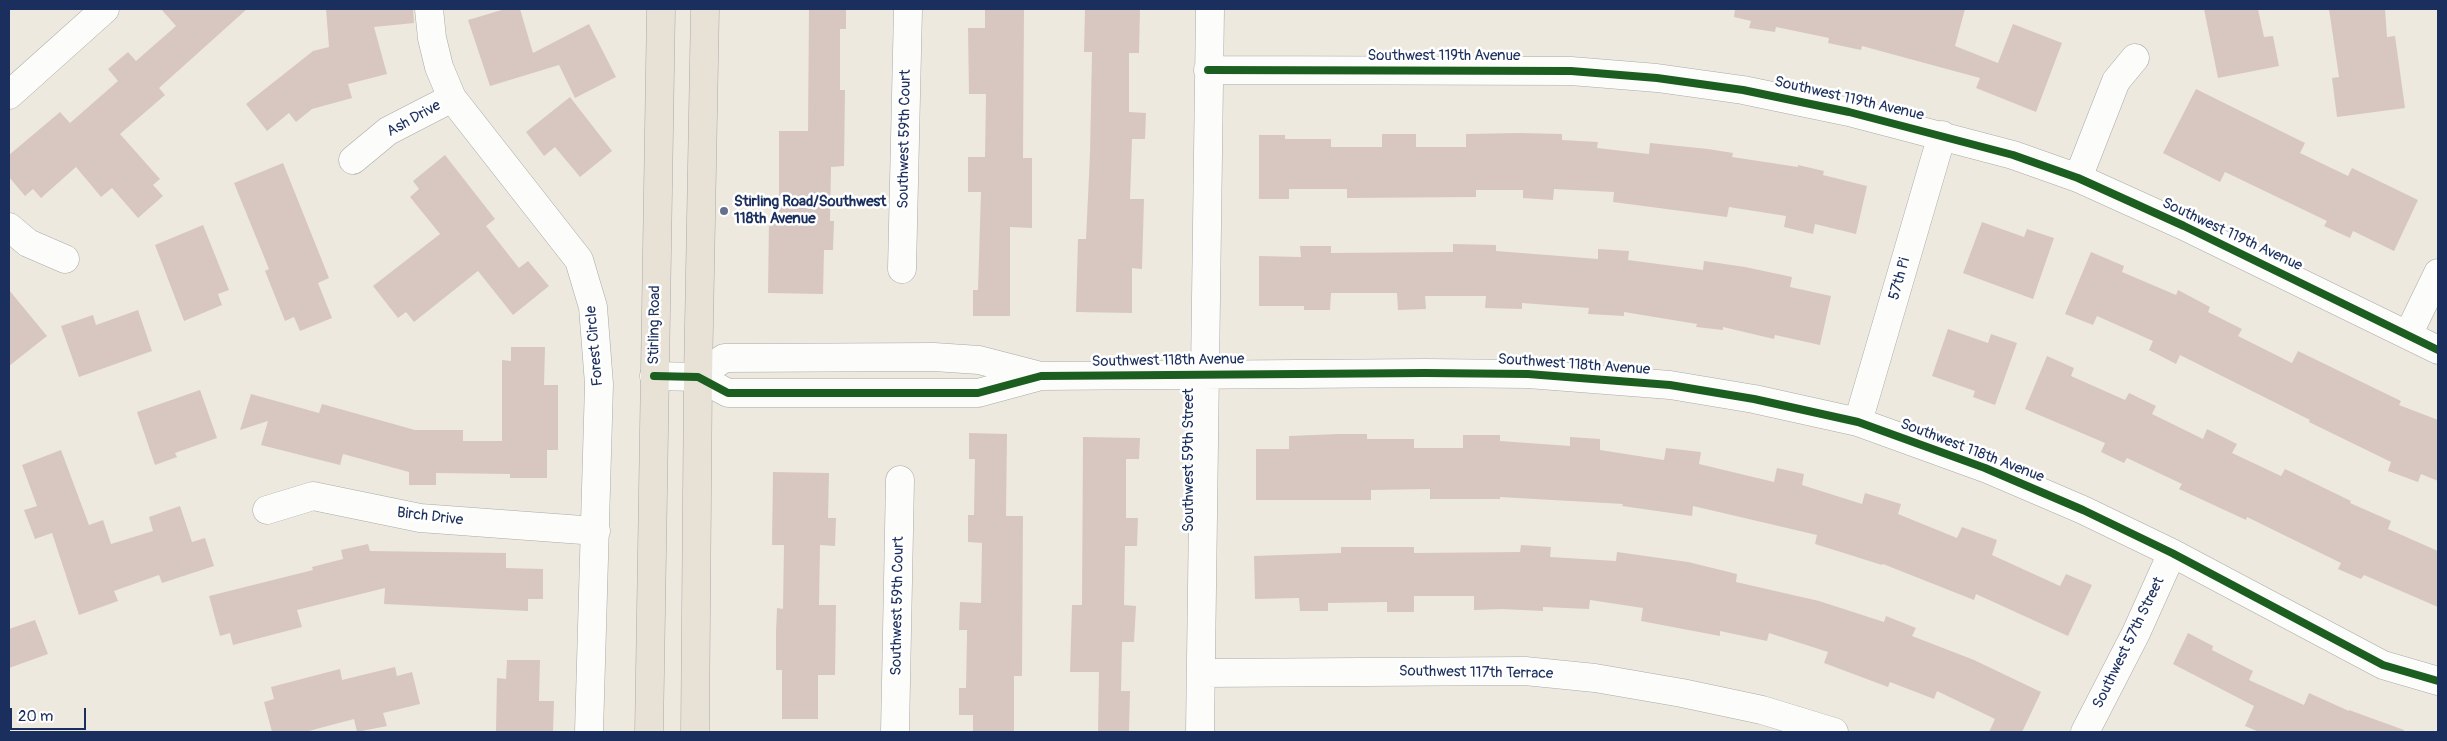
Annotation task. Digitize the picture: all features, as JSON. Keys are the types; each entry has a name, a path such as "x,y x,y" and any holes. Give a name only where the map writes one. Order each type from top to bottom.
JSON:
{"main road":[{"name":"Stirling Road","path":"649,732 661,9"},
{"path":"695,732 698,377 705,9"}],"street":[{"path":"9,95 105,9"},
{"name":"Forest Circle","path":"429,9 432,38 439,67 452,98 579,260 593,306 599,384 589,732"},
{"name":"Southwest 59th Court","path":"902,269 908,9"},
{"name":"Southwest 59th Street","path":"1200,732 1203,374 1210,9"},
{"path":"2078,178 2116,82 2135,58"},
{"name":"Southwest 119th Avenue","path":"1208,70 1571,71 1657,78 1743,90 1849,112 2013,155 2078,178 2193,231 2438,350"},
{"name":"Ash Drive","path":"354,160 388,132 452,98"},
{"name":"57th Pi","path":"1858,422 1942,135"},
{"path":"9,227 28,243 65,259"},
{"path":"2408,335 2438,273"},
{"name":"Southwest 118th Avenue","path":"698,377 724,358 915,357 979,360 1041,376"},
{"name":"Southwest 118th Avenue","path":"654,376 698,377 728,393 978,393 1041,376 1528,374 1670,385 1754,399 1858,422 1985,468 2083,510 2172,553 2383,665 2438,681"},
{"name":"Southwest 59th Court","path":"895,732 900,480"},
{"name":"Birch Drive","path":"267,510 313,496 420,518 596,531"},
{"name":"Southwest 57th Street","path":"2085,732 2136,633 2172,553"},
{"name":"Southwest 117th Terrace","path":"1201,673 1525,671 1596,678 1682,693 1762,710 1834,732"}],"building":[{"path":"161,9 247,9 159,88 165,95 120,134 160,179 153,185 163,196 138,218 112,188 101,197 76,167 41,198 33,189 25,196 9,177 9,155 60,112 70,123 118,81 108,69 128,52 136,61 176,26"},
{"path":"326,9 413,9 414,23 374,27 387,74 348,84 352,98 312,109 296,122 289,113 267,131 246,104 313,51 329,47"},
{"path":"505,9 520,9 533,53 589,24 616,77 575,98 559,65 490,86 468,20"},
{"path":"809,9 846,9 846,29 840,29 840,90 845,90 844,166 831,167 830,221 834,221 833,250 824,250 823,294 768,293 769,220 779,220 779,131 808,131"},
{"path":"985,9 1024,9 1023,158 1032,158 1032,228 1010,227 1010,316 973,316 973,290 978,290 981,192 968,192 968,157 985,157 986,94 969,94 968,28 985,28"},
{"path":"1085,9 1140,9 1139,53 1129,53 1129,112 1146,113 1145,139 1132,139 1130,199 1144,199 1142,269 1132,268 1132,313 1076,312 1078,239 1086,239 1090,154 1092,52 1084,52"},
{"path":"1735,9 1965,9 1955,46 1998,63 2013,24 2062,43 2036,112 1976,88 1980,78 1862,46 1861,50 1828,43 1829,38 1776,27 1775,32 1749,28 1751,21 1734,17"},
{"path":"2204,9 2258,9 2264,37 2273,36 2279,66 2218,78"},
{"path":"2329,9 2385,9 2387,37 2395,36 2405,108 2337,117 2332,78 2339,77"},
{"path":"2196,89 2305,143 2300,153 2348,176 2352,168 2418,200 2394,251 2353,231 2350,238 2324,226 2327,221 2225,172 2220,182 2163,153"},
{"path":"570,97 612,151 580,177 555,147 544,156 526,132"},
{"path":"1382,134 1416,134 1416,147 1466,147 1466,134 1562,134 1562,140 1598,142 1597,148 1649,154 1650,143 1708,149 1733,153 1732,157 1798,167 1798,165 1824,171 1823,175 1867,186 1856,234 1815,224 1813,234 1784,227 1786,216 1729,207 1727,217 1613,202 1614,192 1554,189 1553,200 1523,198 1523,190 1476,190 1476,197 1347,198 1347,189 1289,189 1289,199 1259,199 1259,135 1285,135 1285,139 1331,139 1331,147 1382,147"},
{"path":"445,155 495,219 486,226 519,268 528,261 549,286 513,315 478,271 414,322 406,312 398,318 373,286 440,234 410,197 419,189 413,181"},
{"path":"283,163 329,278 318,283 332,318 300,331 294,317 285,321 265,271 269,269 234,183"},
{"path":"1982,222 2024,237 2027,229 2054,238 2033,299 1963,273"},
{"path":"203,225 229,290 218,294 222,305 184,321 155,245"},
{"path":"1453,244 1496,245 1496,251 1598,259 1598,249 1629,251 1628,260 1703,270 1704,261 1792,277 1790,287 1831,296 1820,345 1775,335 1774,339 1723,327 1723,330 1696,327 1697,324 1624,312 1624,316 1588,314 1589,308 1522,303 1522,309 1485,308 1486,296 1425,296 1426,309 1398,310 1397,293 1331,293 1330,310 1304,310 1304,306 1259,306 1259,256 1301,257 1300,246 1331,246 1331,253 1453,252"},
{"path":"2091,252 2124,266 2122,272 2176,295 2178,290 2210,307 2208,312 2242,329 2238,336 2292,363 2298,351 2401,401 2399,405 2438,420 2438,481 2421,474 2418,482 2388,471 2391,462 2309,422 2310,420 2180,355 2176,364 2149,350 2153,341 2097,316 2093,325 2065,314"},
{"path":"9,290 47,336 9,366"},
{"path":"138,310 152,351 79,377 61,326 93,315 96,325"},
{"path":"1948,329 1988,343 1991,334 2017,343 1995,405 1973,397 1975,391 1932,376"},
{"path":"511,347 545,347 544,385 558,385 558,450 547,450 547,478 510,478 510,474 436,473 436,485 409,485 409,472 343,454 340,465 261,445 268,421 240,430 251,394 319,413 322,404 415,430 463,430 463,441 502,441 502,360 511,361"},
{"path":"2047,356 2074,368 2071,376 2125,400 2129,393 2156,406 2152,414 2203,439 2207,429 2237,444 2232,453 2281,476 2285,469 2351,501 2350,503 2391,521 2388,529 2438,551 2438,607 2364,575 2361,579 2338,569 2341,563 2247,517 2246,520 2179,489 2182,484 2127,458 2124,463 2101,452 2105,443 2025,409"},
{"path":"200,390 217,438 175,453 177,457 155,465 137,412"},
{"path":"969,433 1007,434 1006,516 1023,516 1022,676 1014,676 1014,732 973,732 973,715 959,715 959,688 966,688 967,633 967,630 959,630 960,602 981,603 982,543 968,542 968,515 974,515 975,459 969,459"},
{"path":"1367,434 1367,439 1414,439 1414,448 1463,448 1463,435 1500,435 1500,441 1570,446 1570,437 1600,439 1600,450 1664,460 1666,448 1701,452 1699,464 1774,482 1777,468 1804,474 1802,485 1862,504 1865,493 1901,504 1898,514 1957,538 1962,527 1997,540 1992,555 2060,586 2066,574 2092,585 2068,636 1976,594 1974,600 1883,564 1815,544 1817,535 1693,506 1692,516 1622,506 1623,504 1500,497 1500,499 1430,499 1430,489 1371,490 1371,500 1256,500 1256,449 1289,449 1289,436"},
{"path":"1083,437 1140,438 1139,459 1126,459 1126,518 1138,518 1137,546 1125,546 1124,605 1136,606 1134,642 1122,642 1121,691 1130,691 1129,732 1098,732 1099,672 1070,672 1072,605 1082,605"},
{"path":"61,450 89,525 103,520 111,544 153,531 149,517 180,506 192,542 205,538 214,566 162,583 159,575 114,591 118,601 79,615 52,533 35,539 24,510 37,506 22,465"},
{"path":"773,472 829,473 828,518 836,518 835,546 820,545 819,605 836,605 835,675 818,675 818,719 782,719 782,670 776,670 776,632 777,608 783,609 784,545 772,545"},
{"path":"368,544 370,551 506,553 506,568 543,569 543,599 528,599 528,611 384,604 385,588 297,610 302,627 233,645 230,633 220,636 209,596 313,570 312,567 343,559 341,550"},
{"path":"1521,545 1551,547 1550,557 1616,561 1617,552 1688,562 1737,574 1736,582 1819,601 1884,622 1886,616 1916,628 1912,636 1974,660 2041,692 2022,732 1989,732 1995,719 1937,691 1934,699 1890,682 1888,687 1824,663 1828,652 1769,633 1767,641 1720,631 1720,636 1641,621 1643,608 1590,600 1589,609 1543,607 1543,611 1474,610 1474,596 1414,596 1414,612 1387,612 1387,602 1328,603 1328,611 1300,611 1299,598 1255,599 1254,556 1341,553 1341,547 1414,547 1414,553 1520,552"},
{"path":"35,620 48,654 9,668 9,629"},
{"path":"2188,633 2213,646 2212,650 2253,671 2249,680 2304,705 2309,693 2349,711 2404,730 2404,732 2259,732 2245,726 2254,706 2173,664"},
{"path":"507,660 540,660 539,701 554,701 553,732 496,731 497,678 506,679"},
{"path":"395,667 397,676 412,672 420,704 383,713 387,726 357,732 354,719 305,732 272,732 264,702 274,699 271,687 340,669 342,680"}],"cycle path":[{"path":"1208,70 1571,71 1657,78 1743,90 1849,112 2013,155 2078,178 2184,226 2438,350"},
{"path":"654,376 698,377 728,393 978,393 1041,376 1528,374 1670,385 1754,399 1858,422 1985,468 2083,510 2172,553 2383,665 2438,681"}],"place":[{"name":"Stirling Road/Southwest 118th Avenue","path":"724,211"}]}
